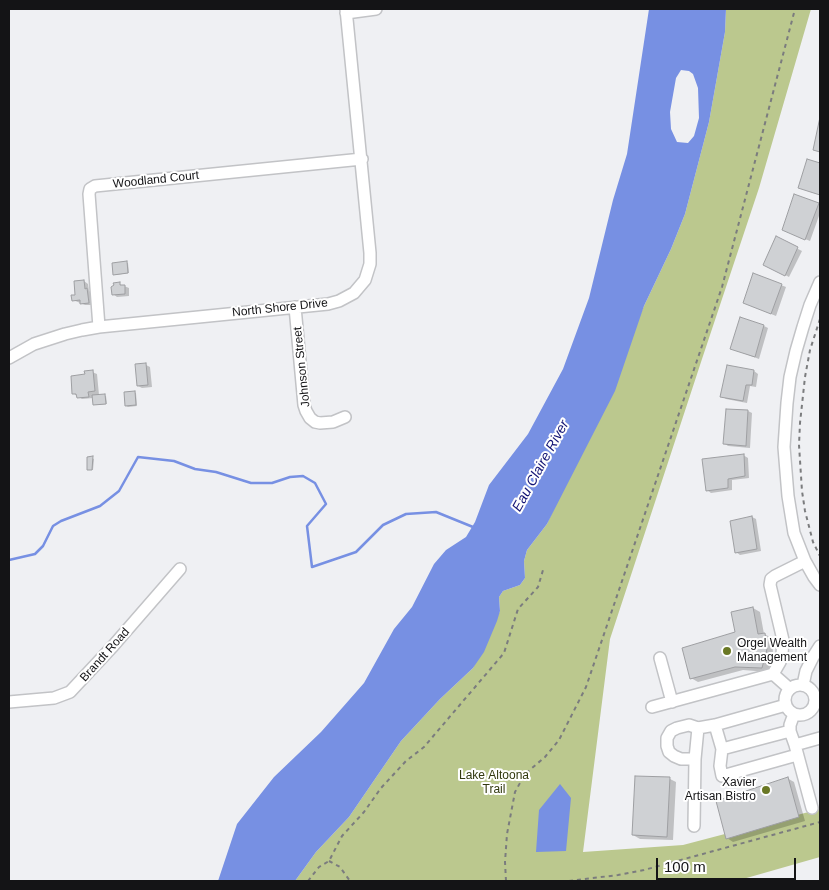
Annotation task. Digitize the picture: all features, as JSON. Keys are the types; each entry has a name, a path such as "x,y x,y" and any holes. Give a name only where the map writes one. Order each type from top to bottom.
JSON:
{"street":[{"path":"346,11 376,9"},
{"name":"North Shore Drive","path":"9,358 34,344 50,338 99,327 328,304 354,294 365,280 370,264 370,254 346,11"},
{"name":"Woodland Court","path":"99,327 90,189 96,186 362,160"},
{"path":"820,282 810,305 790,377 784,455 794,533 805,562 820,585"},
{"name":"Johnson Street","path":"295,308 306,411 310,418 320,423 333,422 345,417"},
{"path":"652,707 773,674 780,662 783,640 770,585 771,579 805,562"},
{"name":"Brandt Road","path":"9,702 54,698 70,692 180,569"},
{"path":"803,685 806,671 820,646"},
{"path":"660,658 672,702"},
{"path":"773,674 790,689"},
{"path":"803,685 812,692 817,704 806,713 794,714 786,705 786,696 790,689 803,685"},
{"path":"695,759 681,759 669,752 667,738 671,731 689,725 698,728 715,725 786,705"},
{"path":"794,714 790,731 812,808"},
{"path":"715,725 722,749 720,766 722,776 796,750 820,738"},
{"path":"694,826 695,759 698,728"},
{"path":"722,749 790,731"}],"path":[{"path":"506,881 507,834 515,792 525,774 545,757 559,740 586,687 722,287 795,9"},
{"path":"820,320 810,350 805,377 799,445 805,511 813,542 820,556"},
{"path":"308,881 318,868 329,861 342,836 364,812 381,788 406,761 424,747 504,653 518,609 538,587 543,570"},
{"path":"569,881 644,870 820,822"},
{"path":"329,861 340,867 350,881"}],"green space":[{"name":"Lake Altoona Trail","path":"726,9 811,9 759,188 610,639 583,852 683,845 820,809 820,857 736,881 295,881 316,852 349,817 401,741 440,699 473,668 500,611 499,597 503,591 520,585 525,578 524,561 527,550 547,524 685,214 709,122 725,32"}],"water":[{"name":"Eau Claire River","path":"649,9 726,9 725,32 709,122 685,214 644,306 615,391 547,524 527,550 524,561 525,578 520,585 503,591 499,597 500,611 484,652 473,668 440,699 401,741 349,817 316,852 295,881 218,881 237,824 274,777 321,732 364,683 394,629 412,607 434,564 446,550 466,537 475,522 489,485 528,434 563,369 589,298 613,200 627,154","holes":["681,70 689,71 693,74 698,88 699,118 694,136 688,143 677,142 671,129 670,112 676,78"]},
{"path":"560,784 571,798 566,851 536,852 539,810"}],"building":[{"path":"820,117 820,152 813,150"},
{"path":"807,159 820,163 820,195 798,188"},
{"path":"794,194 819,203 805,240 782,230"},
{"path":"776,236 798,247 785,276 763,265"},
{"path":"127,261 128,273 113,275 112,263"},
{"path":"753,273 782,284 771,314 743,303"},
{"path":"84,280 89,303 80,304 80,300 72,301 71,295 75,295 74,281"},
{"path":"120,282 120,285 125,285 125,294 112,295 111,287 114,285 113,283"},
{"path":"740,317 764,325 755,357 730,349"},
{"path":"146,363 148,385 137,386 135,364"},
{"path":"727,365 754,370 752,385 746,385 743,401 720,397"},
{"path":"93,370 95,391 88,392 89,397 77,398 76,394 72,394 71,376 85,374 84,371"},
{"path":"135,391 136,405 125,406 124,392"},
{"path":"105,394 106,404 93,405 92,395"},
{"path":"726,409 748,410 746,446 723,444"},
{"path":"744,454 745,476 728,479 728,488 706,491 702,459"},
{"path":"93,456 92,470 87,470 87,457"},
{"path":"752,516 757,549 735,553 730,521"},
{"path":"753,607 758,634 765,633 767,649 762,668 735,667 690,679 682,648 735,632 731,612"},
{"path":"635,776 670,777 667,837 632,835"},
{"path":"788,777 799,817 726,839 716,801"}],"waterway":[{"path":"9,560 35,554 43,546 53,526 100,506 119,491 138,457 174,461 195,469 216,472 251,483 272,483 290,477 303,476 315,483 326,504 307,526 312,567 356,552 383,525 406,514 436,512 473,527"}],"place":[{"name":"Orgel Wealth Management","path":"727,651"},
{"name":"Xavier Artisan Bistro","path":"766,790"}]}
